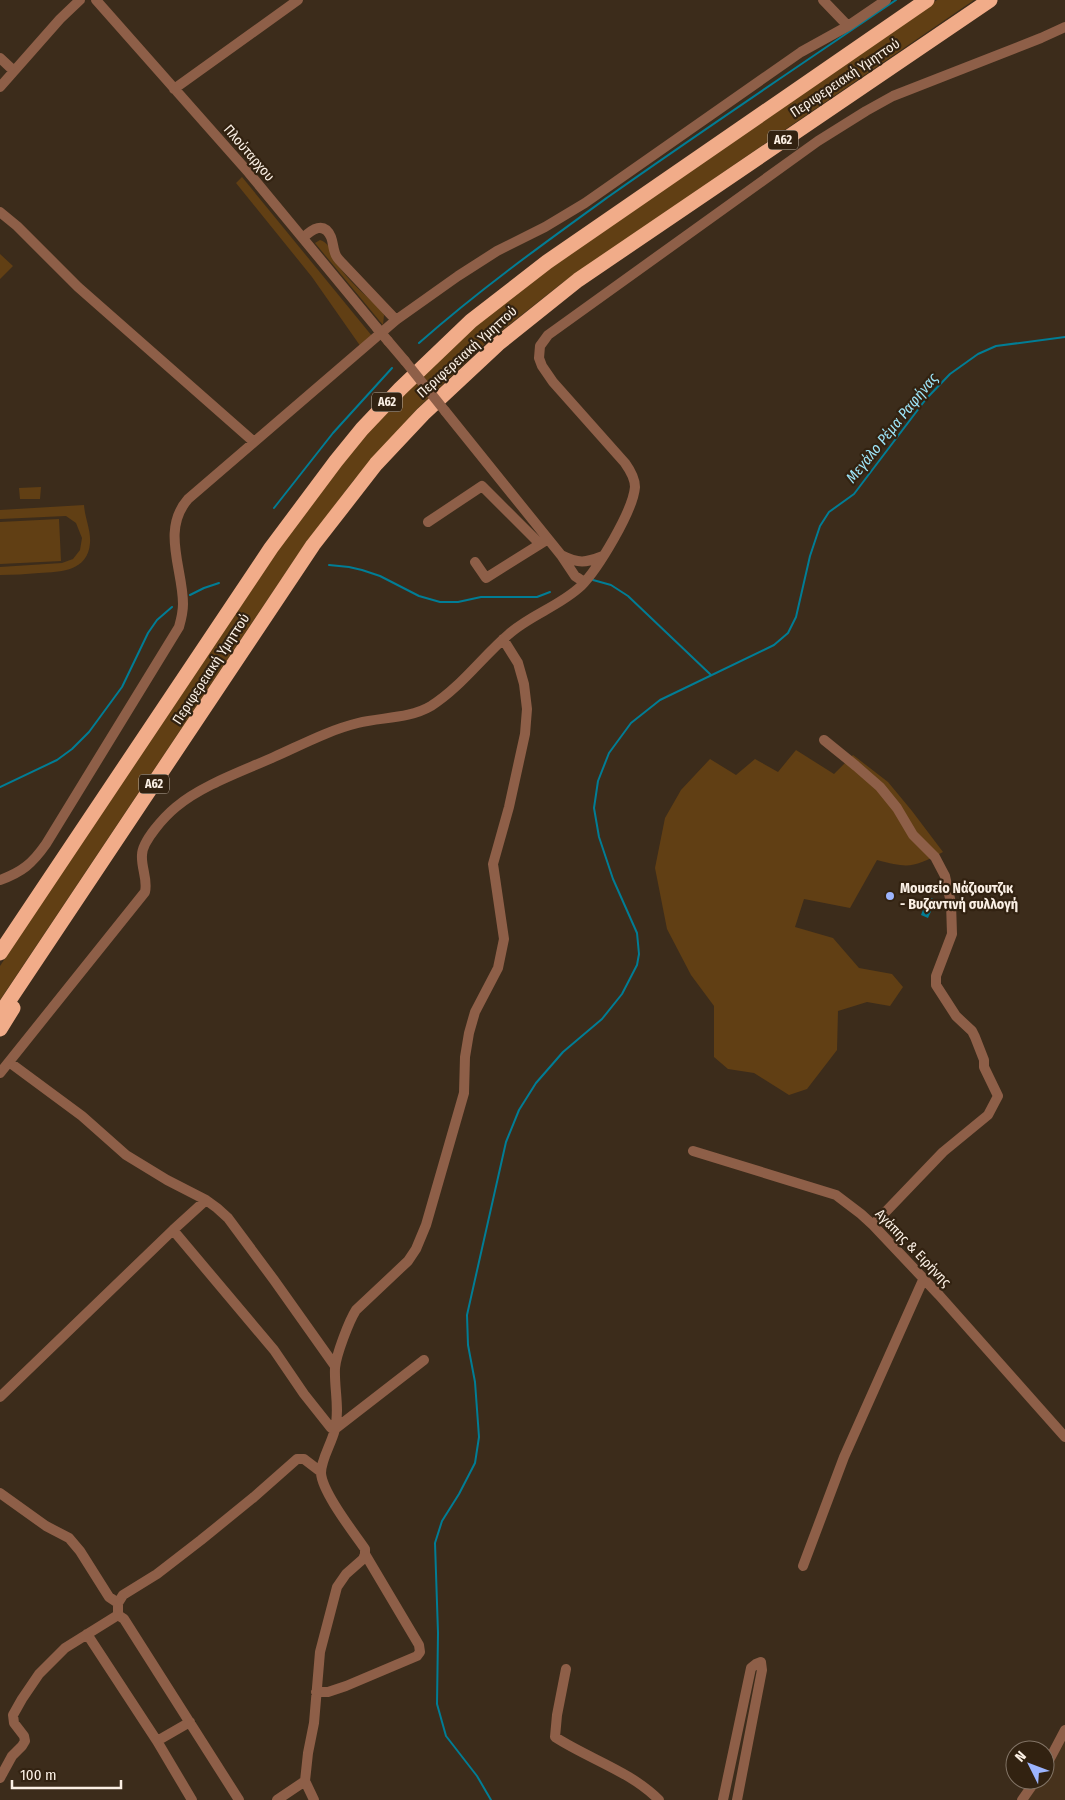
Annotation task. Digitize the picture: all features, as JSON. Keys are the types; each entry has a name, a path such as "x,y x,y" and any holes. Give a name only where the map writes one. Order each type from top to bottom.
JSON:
{"highway":[{"name":"Περιφερειακή Υμηττού","path":"0,953 271,548 336,461 362,429 400,388 471,321 547,262 927,0"},
{"name":"Περιφερειακή Υμηττού","path":"0,1014 313,545 376,464 441,396 498,344 578,280 990,0"},
{"path":"0,1029 39,968 61,924"}],"street":[{"path":"0,87 80,0"},
{"name":"Πλούταρχου","path":"96,0 249,173 405,361 544,542"},
{"path":"174,89 298,0"},
{"path":"823,0 848,26"},
{"path":"0,880 18,873 27,867 46,844 179,628 183,604 175,553 174,533 181,506 396,320 497,251 585,203 801,52 848,26 886,0"},
{"path":"0,1073 144,892 147,884 142,856 143,846 152,833 177,806 208,788 336,730 358,723 411,714 430,707 451,691 515,629 566,598 584,582 614,539 633,496 635,486 625,463 553,382 542,366 539,352 544,340 556,329 781,167 866,111 893,96 1065,27"},
{"path":"0,58 14,71"},
{"path":"0,212 17,226 78,287 254,442"},
{"path":"303,238 312,230 321,227 325,229 331,237 335,254 342,263 396,320"},
{"path":"428,522 482,486 571,564 575,576 584,582"},
{"path":"475,562 486,578 544,542"},
{"path":"571,564 592,560 604,555"},
{"path":"566,598 570,587 571,564"},
{"path":"316,1692 328,1692 346,1686 418,1656 420,1652 419,1645 365,1554 365,1550 332,1499 324,1484 321,1472 335,1429 338,1411 335,1366 350,1318 356,1310 408,1261 416,1249 426,1225 463,1099 468,1033 476,1012 498,968 504,939 493,864 507,815 523,743 527,709 524,684 518,663 503,639"},
{"path":"824,740 880,787 898,808 913,835 935,857 945,876 951,903 952,934 936,976 936,985 956,1016 975,1037 984,1060 984,1067 998,1096 988,1115 943,1152 873,1225"},
{"path":"9,1062 82,1116 126,1155 167,1180 206,1200 228,1218 335,1366"},
{"name":"Αγάπης & Ειρήνης","path":"693,1151 836,1195 873,1225 939,1295 1065,1437"},
{"path":"0,1397 206,1200"},
{"path":"173,1230 269,1343 320,1414 331,1428 335,1429"},
{"path":"803,1566 844,1457 923,1280"},
{"path":"335,1429 424,1360"},
{"path":"118,1616 118,1603 123,1595 157,1574 201,1540 297,1459 304,1459 321,1472"},
{"path":"0,1493 46,1526 69,1538 80,1551 109,1596 118,1603"},
{"path":"314,1800 305,1781 314,1723 320,1652 337,1586 346,1574 363,1559 365,1554"},
{"path":"0,1778 12,1756 24,1742 24,1736 13,1720 13,1715 39,1674 65,1648 118,1616"},
{"path":"118,1616 124,1619 239,1800"},
{"path":"87,1634 157,1741 192,1800"},
{"path":"723,1800 752,1668 760,1662 762,1670 756,1706 737,1800"},
{"path":"566,1669 556,1715 556,1737 572,1748 619,1771 646,1788 659,1800"},
{"path":"157,1741 190,1722"},
{"path":"1055,1749 1065,1730"},
{"path":"277,1800 305,1781"}],"shaded area":[{"path":"937,0 974,0 562,283 486,343 417,409 353,481 296,557 0,1000 0,966 250,587 367,431 437,360 510,296"},
{"path":"242,177 372,336 361,347 312,277 236,183"},
{"path":"320,240 327,244 347,277 380,309 384,315 383,325 315,243"},
{"path":"0,254 13,266 0,279"},
{"path":"41,487 40,499 20,499 19,488"},
{"path":"84,505 90,543 88,552 79,565 56,572 0,575 0,567 62,563 73,559 80,550 82,538 76,523 66,516 0,519 0,510"},
{"path":"59,519 61,561 0,564 0,522"},
{"path":"796,750 834,774 853,755 888,782 943,852 912,865 897,865 877,860 850,908 804,899 795,927 833,938 859,968 892,974 903,987 890,1006 867,1002 838,1011 837,1050 807,1089 789,1095 754,1073 728,1069 714,1057 714,1006 691,975 667,929 655,868 665,818 681,790 710,759 736,775 755,759 778,772"},
{"path":"1065,1735 1065,1800 1025,1800 1032,1790 1055,1790 1055,1754"}],"water":[{"path":"928,897 936,900 928,918 921,915"}],"waterway":[{"path":"419,343 488,286 608,197 896,0"},
{"name":"Μεγάλο Ρέμα Ραφήνας","path":"491,1800 477,1776 446,1736 437,1704 438,1633 435,1543 442,1521 475,1463 479,1437 475,1382 468,1345 467,1315 506,1142 519,1110 536,1083 563,1052 602,1019 622,994 637,965 639,954 637,933 613,879 599,837 594,808 598,781 609,753 631,723 660,700 774,645 788,633 796,617 810,556 820,526 829,512 854,494 926,399 950,374 978,354 996,346 1065,337"},
{"path":"274,508 333,433 392,368"},
{"path":"329,565 362,570 380,576 419,596 440,602 458,602 481,597 537,597 550,592"},
{"path":"593,580 611,585 628,596 711,675"},
{"path":"190,595 219,583"},
{"path":"0,787 57,760 72,749 89,732 122,687 148,633 157,620 172,607"}],"place":[{"name":"Μουσείο Νάζιουτζικ - Βυζαντινή συλλογή","path":"890,896"}]}
